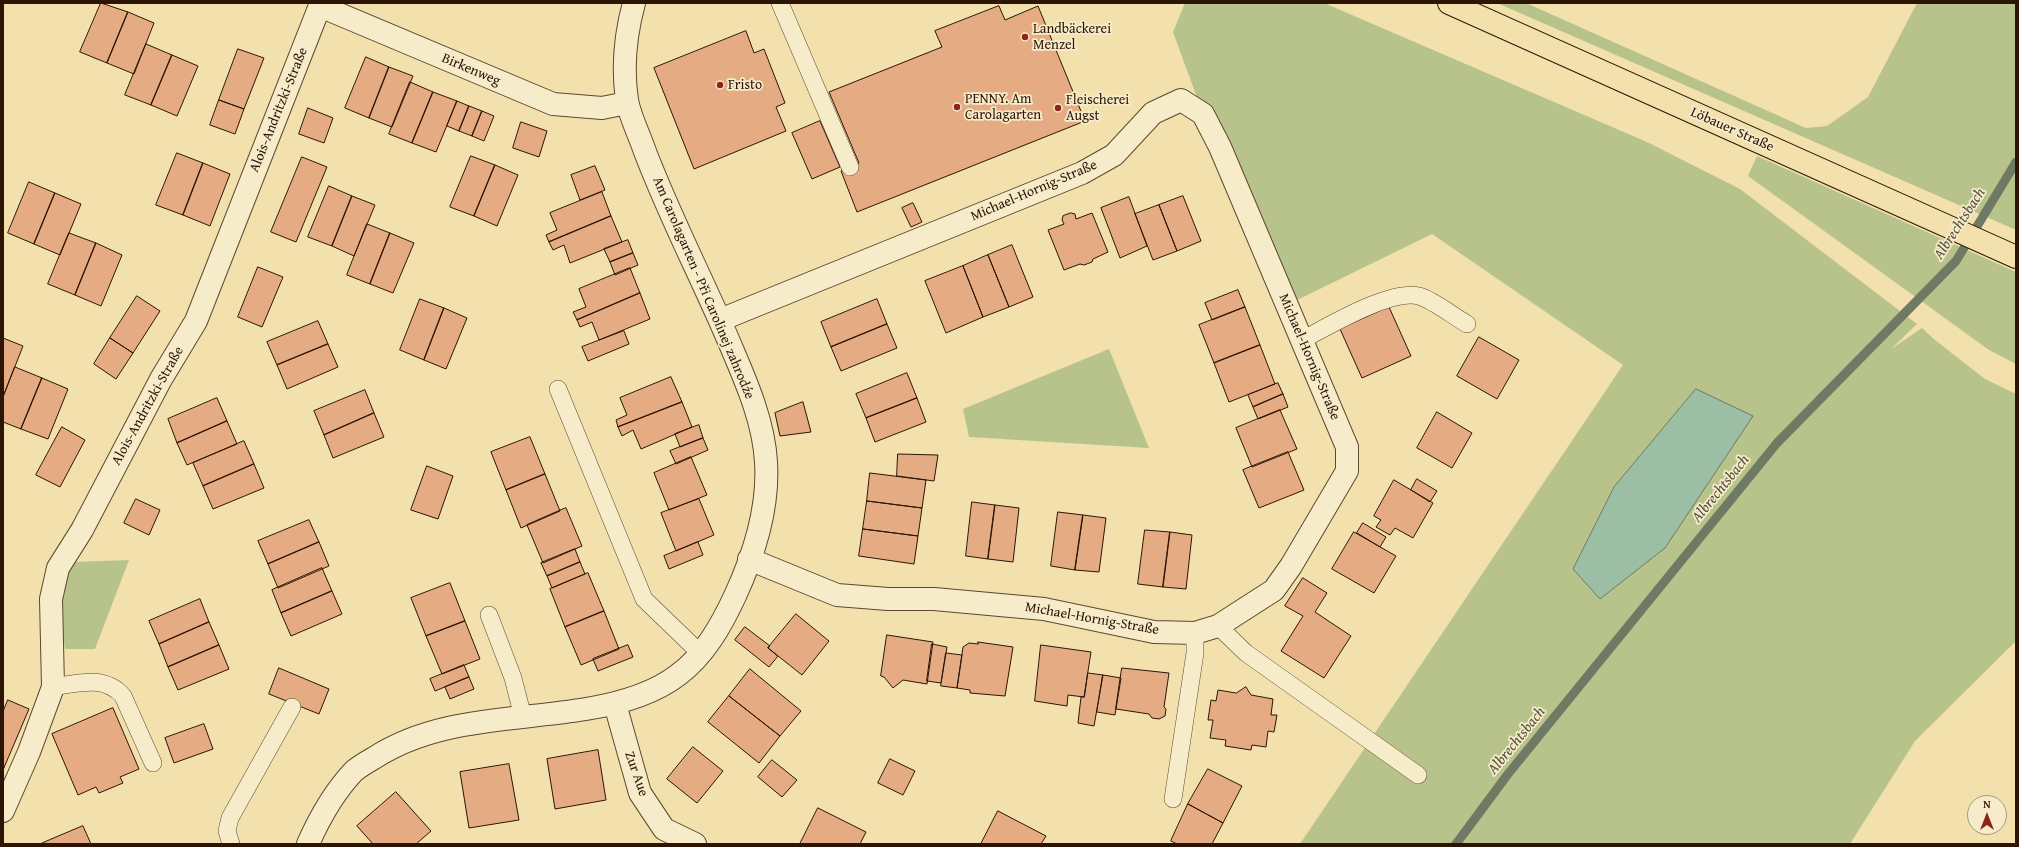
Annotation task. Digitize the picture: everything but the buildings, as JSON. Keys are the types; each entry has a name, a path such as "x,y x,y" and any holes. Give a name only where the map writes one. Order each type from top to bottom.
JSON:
{"main road":[{"name":"Löbauer Straße","path":"1449,3 2016,257"}],"street":[{"name":"Am Carolagarten - Při Carolinej zahrodźe","path":"308,844 318,822 355,770 386,750 421,734 451,727 523,717 559,714 615,704 660,687 678,676 702,654 719,627 735,595 749,559 762,518 766,488 766,459 758,416 720,320 657,184 627,103 624,58 627,31 634,3"},
{"name":"Birkenweg","path":"321,4 554,104 602,108 627,103"},
{"name":"Alois-Andritzki-Straße","path":"3,811 29,752 53,687 51,599 58,568 82,530 160,379 196,321 321,4"},
{"name":"Michael-Hornig-Straße","path":"720,320 1082,173 1114,155 1153,113 1181,100 1203,114 1220,147 1347,447 1347,471 1291,566 1274,590 1218,626 1195,633 1154,632 1044,609 934,599 888,599 837,595 749,559"},
{"name":"Zur Aue","path":"615,704 640,793 664,829 695,844"}],"lane":[{"path":"780,3 850,167"},
{"path":"1302,340 1376,303 1397,296 1409,294 1421,297 1467,324"},
{"path":"558,389 644,599 702,654"},
{"path":"488,615 513,678 523,717"},
{"path":"1218,626 1246,653 1418,775"},
{"path":"1173,800 1195,653 1195,633"},
{"path":"53,687 84,682 104,682 116,689 123,696 153,763"},
{"path":"231,844 227,831 230,818 292,707"}],"shaded area":[{"path":"1185,3 1324,3 1647,142 1740,189 1917,324 1891,349 1922,328 1985,379 2016,394 2016,641 1915,741 1850,844 1300,844 1623,365 1432,234 1287,305 1203,114 1173,32"},
{"path":"1497,3 1526,3 1806,128 1827,126 1868,97 1917,3 2016,3 2016,230"},
{"path":"1757,156 2016,272 2016,364 1989,350 1748,176"},
{"path":"1109,349 1149,448 969,437 963,409"},
{"path":"1696,389 1753,416 1665,548 1600,599 1573,569 1614,487"},
{"path":"129,560 95,649 65,649 61,604 64,584 73,562"}],"waterway":[{"name":"Albrechtsbach","path":"1456,844 1508,774 1777,443 1956,261 2016,162"}],"place":[{"name":"Landbäckerei Menzel","path":"1025,37"},
{"name":"Fristo","path":"720,85"},
{"name":"PENNY. Am Carolagarten","path":"957,107"},
{"name":"Fleischerei Augst","path":"1058,108"}]}
